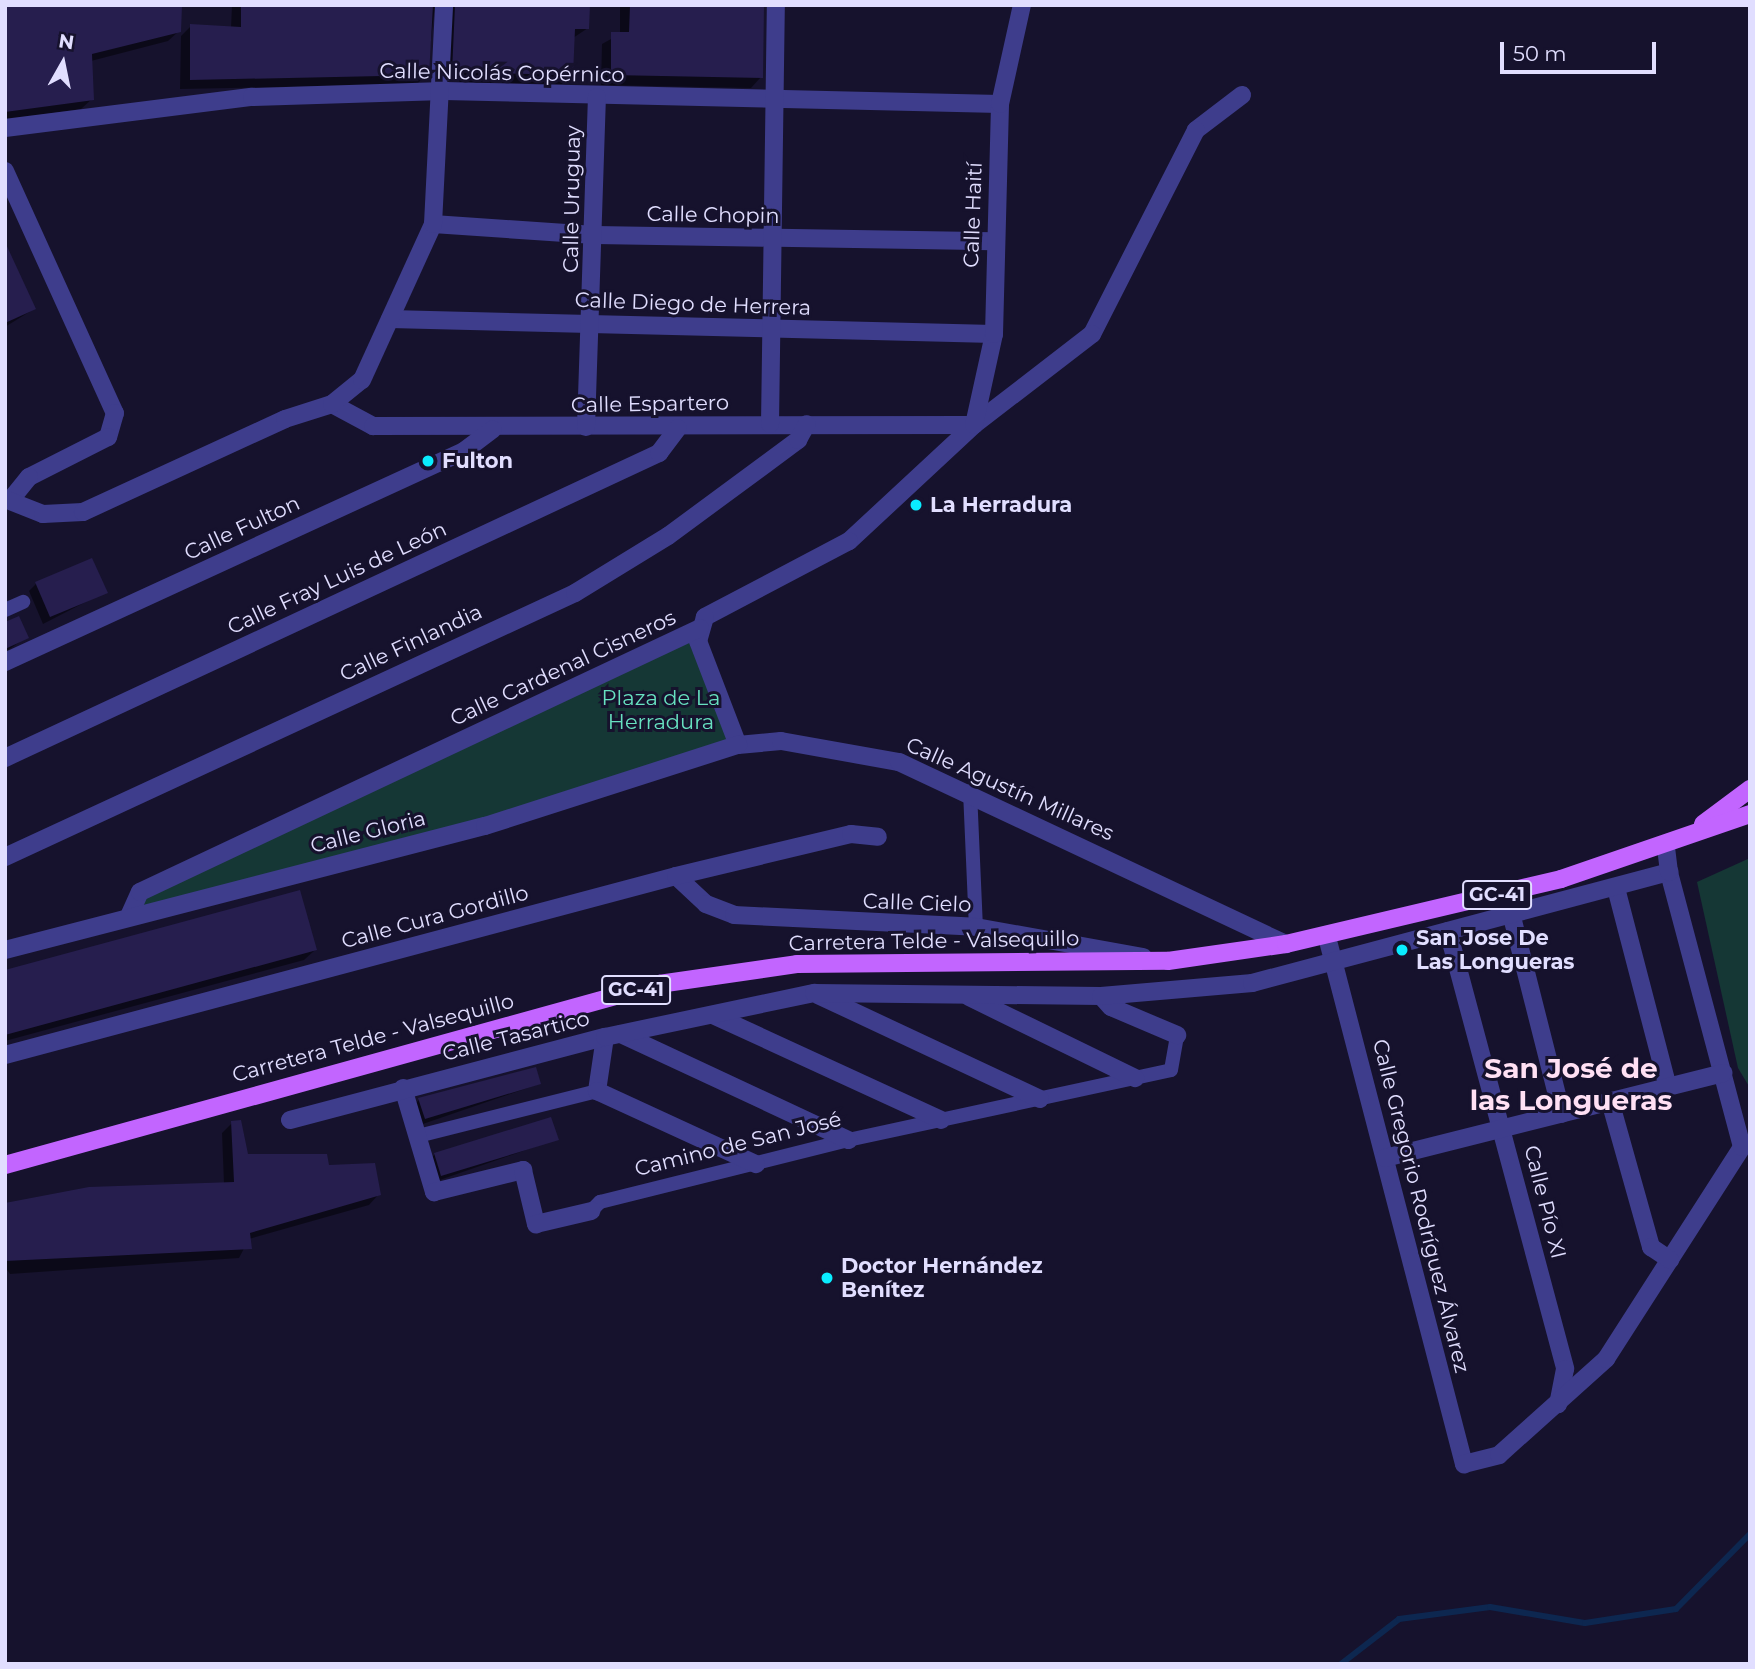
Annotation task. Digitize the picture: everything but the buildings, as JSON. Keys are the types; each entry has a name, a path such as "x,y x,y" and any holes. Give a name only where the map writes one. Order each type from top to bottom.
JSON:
{"main road":[{"name":"Carretera Telde - Valsequillo","path":"1666,847 1750,789"},
{"name":"Carretera Telde - Valsequillo","path":"5,1165 659,984 797,964 1168,961 1286,944 1327,937 1666,847 1750,814"}],"street":[{"path":"5,171 115,413 108,438 29,477 8,499 43,514 83,512 285,419 332,404 362,380 433,224 444,90 444,5"},
{"path":"770,424 776,5"},
{"name":"Calle Haití","path":"974,425 993,334 993,241 1000,104 1022,5"},
{"name":"Calle Nicolás Copérnico","path":"5,128 252,97 444,90 597,97 1000,104"},
{"name":"Calle Cardenal Cisneros","path":"130,914 140,892 700,628 727,603 849,541 974,425 1092,334 1196,130 1241,95"},
{"name":"Calle Uruguay","path":"586,427 595,234 597,97"},
{"name":"Calle Chopin","path":"433,224 595,234 993,241"},
{"name":"Calle Diego de Herrera","path":"390,319 993,334"},
{"name":"Calle Espartero","path":"332,404 373,426 493,429 678,428 770,424 974,425"},
{"name":"Calle Finlandia","path":"5,857 575,593 667,536 798,440 807,424"},
{"name":"Calle Fray Luis de León","path":"5,758 659,453 678,428"},
{"name":"Calle Fulton","path":"5,662 464,451 493,429"},
{"path":"5,610 23,602"},
{"path":"700,628 700,652 738,745"},
{"name":"Calle Agustín Millares","path":"738,745 781,741 899,762 970,791 1286,944"},
{"name":"Calle Gloria","path":"5,950 130,914 485,826 738,745"},
{"path":"970,791 976,927"},
{"name":"Calle Cura Gordillo","path":"5,1055 676,876 851,834 878,836"},
{"path":"1558,1404 1606,1359 1742,1146 1669,872 1666,847"},
{"name":"Calle Tasartico","path":"290,1120 613,1035 814,993 1101,996 1252,983 1669,872"},
{"name":"Calle Cielo","path":"676,876 706,904 734,915 976,927 1168,961"},
{"path":"1616,888 1668,1087"},
{"path":"1511,913 1562,1114"},
{"name":"Calle Pío XI","path":"1448,931 1565,1369 1558,1404"},
{"name":"Calle Gregorio Rodríguez Álvarez","path":"1327,937 1337,959 1464,1464 1499,1455 1558,1404"},
{"path":"814,993 1040,1099"},
{"path":"963,994 1135,1078"},
{"path":"1101,996 1177,1035"},
{"path":"713,1015 941,1120"},
{"path":"597,1091 613,1035 848,1140"},
{"name":"Camino de San José","path":"404,1088 434,1192 523,1170 536,1224 591,1211 600,1202 848,1140 1171,1070 1177,1035"},
{"path":"1385,1158 1724,1073"},
{"path":"418,1136 597,1091 757,1164"},
{"path":"1611,1101 1651,1247 1670,1260"}],"green space":[{"name":"Plaza de La Herradura","path":"692,640 731,740 486,820 143,906 145,895"},
{"path":"1750,858 1750,1088 1738,1068 1697,882"}],"waterway":[{"path":"1341,1664 1399,1619 1490,1607 1585,1623 1676,1609 1750,1534"}],"place":[{"name":"Fulton","path":"428,461"},
{"name":"La Herradura","path":"916,505"},
{"name":"San Jose De Las Longueras","path":"1402,950"},
{"name":"Doctor Hernández Benítez","path":"827,1278"}],"district":[{"name":"San José de las Longueras","path":"1571,1084"}]}
